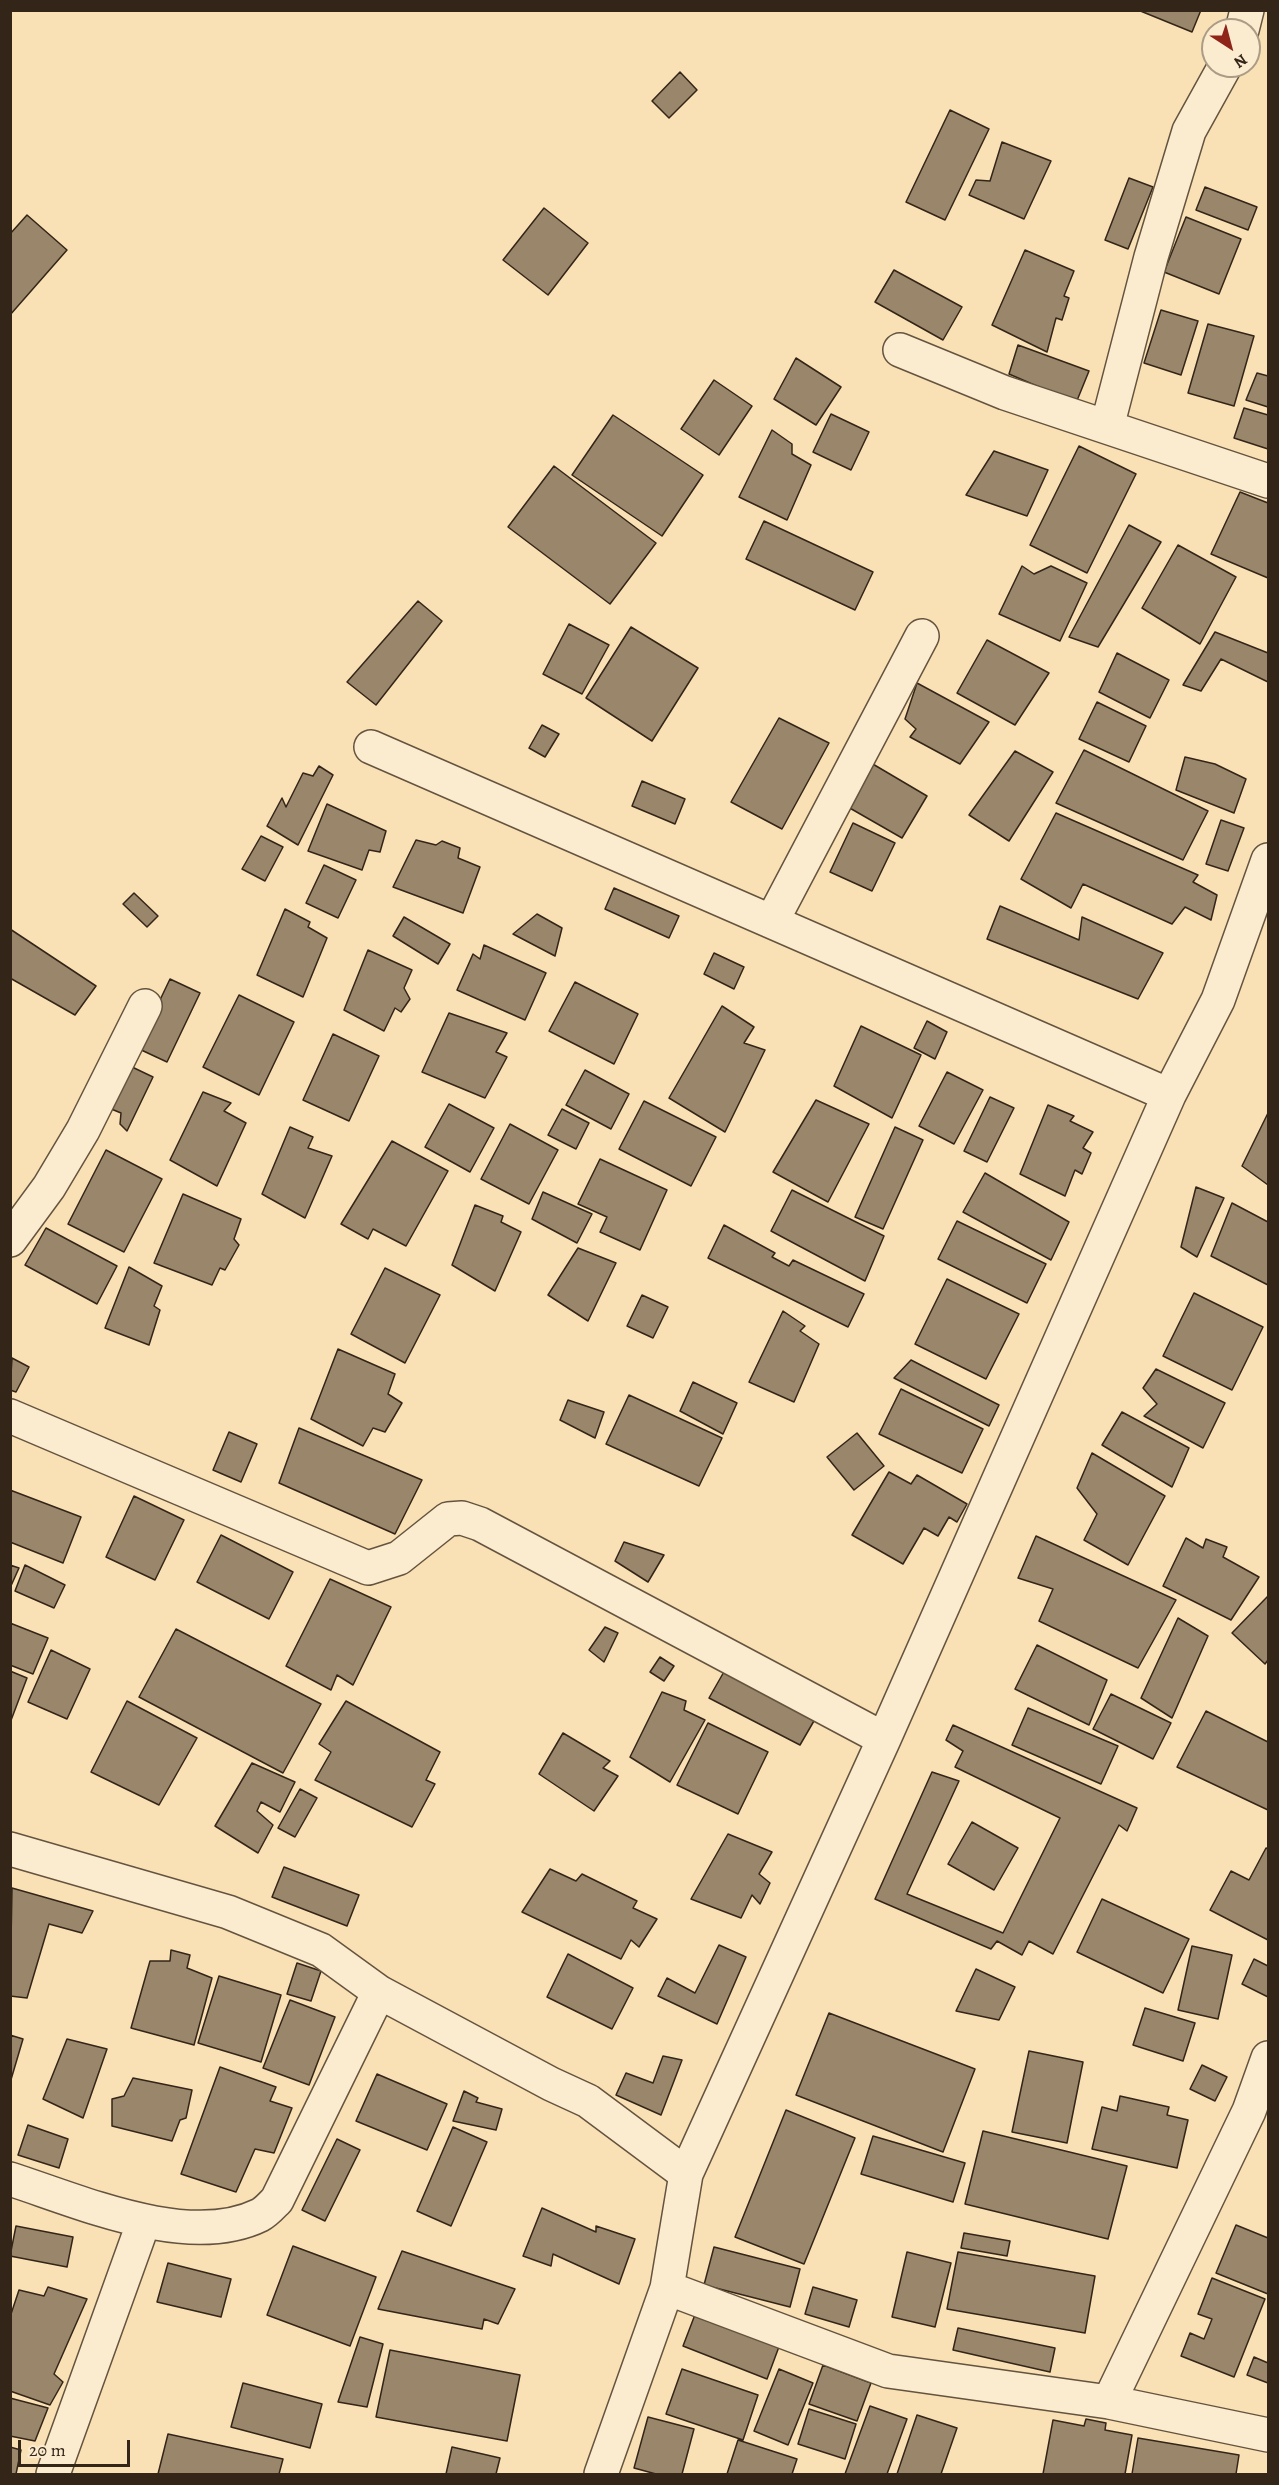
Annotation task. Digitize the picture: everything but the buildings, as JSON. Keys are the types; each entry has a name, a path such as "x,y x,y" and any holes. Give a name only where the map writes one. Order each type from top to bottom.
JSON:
{"street":[{"path":"1107,427 1151,257 1189,131 1218,78"},
{"path":"900,350 1005,393 1269,481"},
{"path":"772,921 922,636"},
{"path":"371,747 1169,1095"},
{"path":"602,2475 666,2288 686,2174 884,1739 1169,1095 1218,1000 1269,860"},
{"path":"10,1240 49,1187 83,1130 145,1006"},
{"path":"10,1416 368,1568 399,1558 448,1519 462,1518 480,1524 884,1739"},
{"path":"10,1849 228,1912 321,1950 380,1992 551,2084 588,2101 686,2174"},
{"path":"10,2180 144,2221 205,2229 262,2214 277,2200 380,1992"},
{"path":"1109,2402 1249,2111 1269,2058"},
{"path":"53,2475 144,2221"},
{"path":"666,2288 888,2371 1109,2402 1269,2436"}]}
